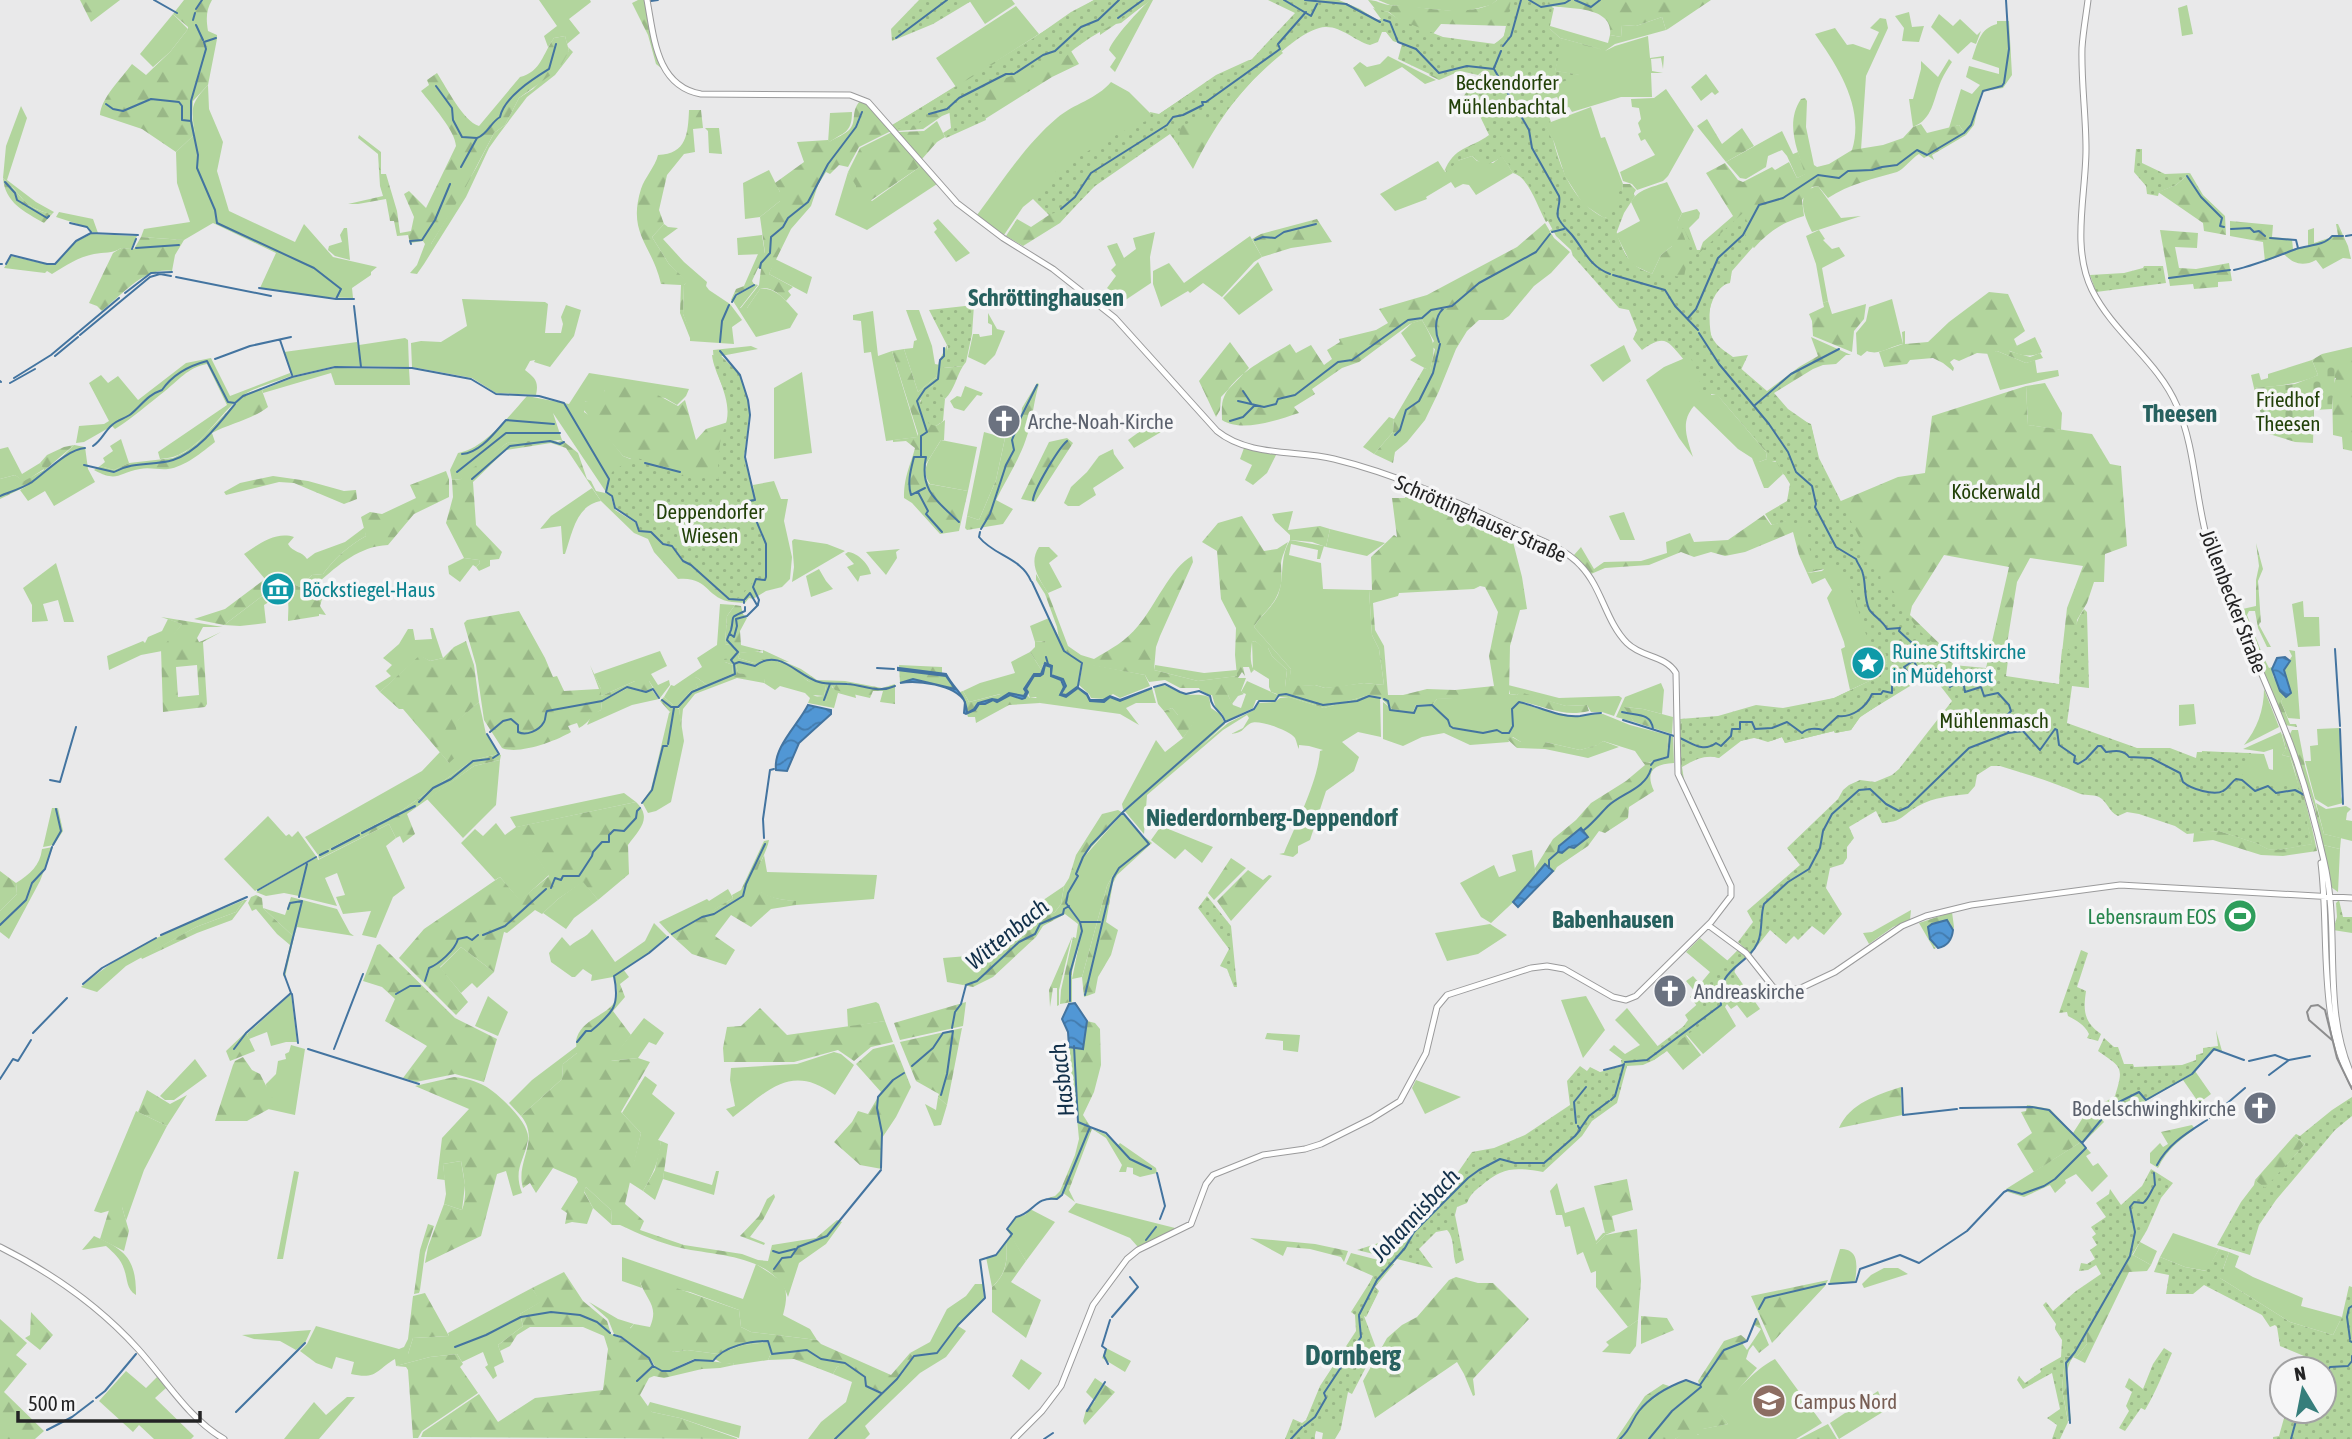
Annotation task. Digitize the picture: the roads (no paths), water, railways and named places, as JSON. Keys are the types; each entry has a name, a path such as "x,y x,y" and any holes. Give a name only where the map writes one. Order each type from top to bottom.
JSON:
{"main road":[{"name":"Schröttinghauser Straße","path":"647,0 662,66 672,80 687,90 701,94 850,94 868,102 960,205 1003,238 1053,269 1115,318 1217,432 1230,441 1245,446 1336,460 1429,490 1572,558 1593,582 1625,641 1642,653 1666,662 1676,673 1677,766 1680,782 1732,888 1729,899 1708,925"},
{"name":"Jöllenbecker Straße","path":"2088,0 2082,52 2086,150 2081,242 2086,275 2108,316 2162,378 2178,409 2187,437 2209,546 2305,787 2320,849 2327,895 2331,1000 2336,1044 2352,1083"},
{"path":"1014,1439 1042,1411 1067,1375 1093,1305 1127,1259 1139,1250 1189,1226 1196,1217 1207,1181 1213,1175 1263,1156 1321,1144 1400,1101 1424,1056 1436,1010 1446,996 1531,968 1547,966 1564,969 1613,998 1632,998 1708,925 1748,954 1778,991 1786,992 1841,969 1889,933 1926,916 1977,904 2114,885 2352,896"},
{"path":"2296,894 2352,896"},
{"path":"2314,896 2327,906 2338,897"},
{"name":"Jöllenbecker Straße","path":"2331,1000 2339,1039 2352,1076"},
{"path":"0,1247 49,1274 101,1312 141,1352 192,1413 224,1439"}],"water":[{"path":"2285,657 2290,661 2284,670 2291,693 2286,697 2280,691 2272,669 2277,658"},
{"path":"1045,663 1052,666 1051,675 1051,667 1045,665 1043,674 1034,676 1026,689 1028,692 1025,698 1010,695 997,702 993,700 979,704 975,710 966,714 965,703 967,713 978,703 992,699 998,700 1009,693 1024,696 1024,689 1034,674 1041,674"},
{"path":"898,668 946,674 965,702 944,687 916,682 900,683 913,679 955,689 946,676"},
{"path":"1051,675 1063,679 1066,686 1061,694 1066,695 1077,687 1087,694 1090,700 1103,700 1110,696 1120,700 1152,688 1120,701 1110,697 1104,702 1090,701 1078,688 1066,697 1060,695 1064,687 1061,680"},
{"path":"808,705 831,710 831,714 799,743 787,771 776,770 778,753"},
{"path":"1581,828 1588,837 1574,848 1569,847 1562,853 1558,852 1559,846"},
{"path":"1545,864 1553,871 1518,907 1513,902"},
{"path":"1947,920 1953,930 1952,937 1947,944 1938,948 1930,939 1928,927"},
{"path":"1075,1003 1087,1021 1083,1049 1069,1047 1068,1032 1062,1019 1069,1004"}],"waterway":[{"path":"154,0 177,13"},
{"path":"196,9 202,0"},
{"path":"651,1 658,0"},
{"path":"896,38 947,0"},
{"path":"929,114 947,109 959,98 1006,74 1014,74 1043,55 1055,51 1081,27 1098,20 1119,0"},
{"path":"1118,18 1143,0"},
{"path":"1284,0 1311,16 1317,4"},
{"path":"1305,0 1346,4 1380,22"},
{"path":"1503,46 1511,36 1521,0"},
{"path":"1529,0 1541,7 1570,0"},
{"path":"1575,0 1591,7 1600,0"},
{"path":"1688,318 1696,309 1718,258 1743,235 1759,205 1783,198 1818,175 1839,178 1848,171 1897,165 1917,150 1927,155 1964,133 1971,125 1983,91 2004,83 2009,49 2006,0"},
{"path":"1061,209 1075,197 1091,173 1167,125 1173,117 1203,105 1202,102 1206,102 1280,49 1278,44 1306,12"},
{"path":"193,20 195,13"},
{"path":"1384,20 1390,22 1398,42 1416,49 1439,73 1467,66 1494,69"},
{"path":"196,25 203,40"},
{"path":"191,121 191,101 206,49 204,42 216,38"},
{"path":"477,138 500,117 513,96 549,69 556,44"},
{"path":"1494,68 1501,51"},
{"path":"1494,69 1529,130 1532,148 1559,196 1559,220 1592,262 1610,274"},
{"path":"436,86 452,108 453,120 462,137 477,138 461,167"},
{"path":"106,104 123,111 151,99 179,102 182,106 182,120 191,121 198,155 197,168 215,210 217,223 314,268 341,289 336,299 354,299"},
{"path":"760,268 770,253 771,237 783,227 788,218 808,202 828,164 856,127 862,112"},
{"path":"2187,176 2201,197 2222,218 2220,226 2224,227"},
{"path":"5,182 15,193 17,200 47,218 49,216"},
{"path":"411,244 410,241 422,240 435,220 450,184"},
{"path":"70,223 87,227 91,232"},
{"path":"1255,240 1263,237 1275,238 1284,232 1316,224"},
{"path":"2231,229 2250,228 2265,236"},
{"path":"1552,232 1564,229"},
{"path":"6,264 11,255 55,264 76,241 91,233 138,235"},
{"path":"1238,401 1264,407 1276,404 1278,399 1295,395 1338,362 1352,360 1408,320 1422,318 1431,310 1452,306 1479,283 1536,252 1550,234"},
{"path":"2346,236 2352,235"},
{"path":"2234,270 2320,243 2332,236 2343,236"},
{"path":"2270,238 2296,240 2298,248"},
{"path":"132,249 136,239"},
{"path":"136,248 179,245"},
{"path":"2169,278 2230,270"},
{"path":"125,293 151,273 172,272"},
{"path":"80,335 150,277 160,274 171,276"},
{"path":"1613,275 1665,290 1675,306 1698,330"},
{"path":"176,277 271,296"},
{"path":"732,302 736,295 754,285"},
{"path":"259,288 336,299"},
{"path":"14,378 51,355 119,298"},
{"path":"720,342 722,321 729,305"},
{"path":"354,306 361,367"},
{"path":"1439,342 1436,325 1443,309"},
{"path":"1699,333 1719,364 1769,424 1788,452 1796,472 1812,486 1815,507 1836,547 1856,559 1862,570 1870,611 1887,629 1900,628 1899,631 1912,643 1914,661 1920,674 1941,670 1950,687 1958,682 1964,686 1965,692 1981,687 1984,696 1998,693 2011,711 2005,718 2008,732"},
{"path":"55,356 78,337"},
{"path":"215,359 250,346 291,337"},
{"path":"280,340 292,375"},
{"path":"1395,435 1400,430 1406,410 1419,401 1433,373 1440,344"},
{"path":"944,348 938,379 925,389 917,401 927,432 921,436 921,457 926,457 925,478 932,494 959,522"},
{"path":"1755,405 1791,374 1839,349"},
{"path":"720,351 740,375 748,400 750,415 745,457 755,500 748,501 766,544 766,577 765,580 756,579 753,587 758,604"},
{"path":"93,446 112,425 131,414 148,397 162,390 176,375 207,361 228,402 235,403 243,396 292,377 335,367 412,368 471,379 496,394 539,396 564,403 609,479 606,492 612,496 615,508 636,522 639,531 651,532 663,544 672,546 683,561 729,599 744,600 744,603"},
{"path":"10,383 35,369"},
{"path":"981,529 990,514 1006,465 1014,450 1012,440 1037,385"},
{"path":"1243,391 1251,403"},
{"path":"84,465 114,472 128,466 173,460 199,444 235,404"},
{"path":"1230,421 1243,417 1255,405"},
{"path":"462,454 481,446 506,420 554,424"},
{"path":"457,472 506,433 560,433"},
{"path":"1033,500 1047,469 1067,441"},
{"path":"472,479 510,446 564,442"},
{"path":"0,496 28,484 64,457 85,448"},
{"path":"921,457 914,457 909,480 911,495 925,488"},
{"path":"645,463 680,472"},
{"path":"918,492 928,511 926,514 942,532"},
{"path":"980,532 979,537 985,543 1015,562 1031,581"},
{"path":"1530,538 1557,551"},
{"path":"1032,582 1064,651 1082,663 1078,686"},
{"path":"745,599 750,593 757,605"},
{"path":"730,634 734,637 736,619 747,616 758,605"},
{"path":"745,607 745,611 733,618 727,640 738,652 731,660 734,664 739,662 755,666 764,661 780,661 822,683 877,689 895,686"},
{"path":"2335,649 2340,726"},
{"path":"1046,657 1048,664"},
{"path":"1680,738 1702,747 1716,743 1721,746 1731,736 1732,729 1740,729 1740,722 1752,722 1755,729 1772,728 1787,722 1802,733 1812,729 1823,730 1838,716 1858,711 1872,694 1881,694 1883,691 1892,693 1892,685 1910,682 1910,675 1904,667 1913,661"},
{"path":"662,700 671,707 678,707 692,692 735,674 734,664"},
{"path":"877,668 894,669"},
{"path":"824,700 830,684"},
{"path":"1154,687 1165,684 1186,694 1199,691 1210,696 1225,722"},
{"path":"490,732 503,721 511,719 518,725 518,732 532,732 545,721 547,711 602,701 627,687 646,692 653,689 659,698"},
{"name":"Hasbach","path":"1070,1001 1070,973 1082,931 1080,922 1066,903 1068,893 1091,845 1124,811 1225,722 1254,709 1259,701 1275,701 1279,695 1286,694 1323,705 1357,701 1369,696 1380,698"},
{"path":"1384,699 1388,701 1390,710 1414,713 1417,706 1432,705 1453,728 1483,733 1497,730 1509,733 1513,726 1512,709 1519,702 1564,715 1601,713"},
{"path":"668,744 674,708"},
{"path":"1622,712 1646,717 1653,729"},
{"path":"1623,720 1674,736"},
{"path":"50,780 60,782 76,727"},
{"name":"Johannisbach","path":"1625,1062 1647,1060 1721,1005 1723,983 1758,942 1764,904 1788,882 1809,869 1832,814 1859,790 1870,789 1886,804 1899,811 1908,807 1969,748 2008,733 2023,731 2040,750 2055,729 2059,745 2075,756 2074,762 2078,764 2101,746 2106,752 2118,751 2129,757 2151,758 2180,773 2187,785 2203,791 2223,791 2236,779 2242,780 2255,791 2268,786 2276,793 2295,790 2306,796"},
{"path":"2340,729 2343,804"},
{"path":"487,734 499,754 493,758"},
{"path":"1651,765 1654,761 1668,757 1670,736"},
{"path":"642,803 652,790 663,746 667,746"},
{"path":"419,802 433,788 451,779 473,761 489,759"},
{"path":"764,838 763,819 770,770 774,769"},
{"path":"1584,830 1614,801 1644,781 1651,769"},
{"path":"362,833 415,806"},
{"path":"551,888 555,878 561,880 563,876 579,876 593,852 602,842 609,842 609,835 614,830 624,831 636,818 640,808"},
{"path":"53,845 61,831 56,809"},
{"path":"1085,995 1113,878 1119,868 1149,844 1123,813"},
{"path":"332,849 359,835"},
{"path":"672,934 702,917 714,914 743,896 765,844"},
{"path":"0,925 26,900 32,883 45,869 52,847"},
{"path":"320,855 328,851"},
{"path":"1549,868 1549,860 1558,852"},
{"path":"258,890 316,857"},
{"path":"299,897 307,864"},
{"path":"483,935 505,926 546,889"},
{"path":"161,935 247,897"},
{"path":"234,1049 246,1033 291,993 284,974 302,901 290,903 288,909"},
{"name":"Wittenbach","path":"952,1028 955,1012 961,1004 966,985 977,981 1019,942 1035,934 1040,924 1063,914 1064,909 1069,906"},
{"path":"1081,922 1100,922"},
{"path":"425,981 429,968 446,956 458,939 467,937 472,940 478,935"},
{"path":"577,1042 586,1031 591,1031 610,1013 616,994 614,976 668,937"},
{"path":"83,984 102,968 156,938"},
{"path":"334,1049 363,974"},
{"path":"396,994 410,986 420,986"},
{"path":"292,994 298,1043"},
{"path":"33,1033 67,998"},
{"name":"Wittenbach","path":"912,1066 933,1048 943,1033 953,1031 941,1095"},
{"path":"0,1079 13,1059 18,1061 31,1040"},
{"name":"Hasbach","path":"835,1439 897,1379 914,1356 937,1353 958,1325 985,1298 980,1260 996,1255 1012,1234 1007,1229 1016,1217 1039,1202 1057,1199 1062,1195 1090,1127 1078,1122 1074,1046"},
{"path":"308,1049 419,1084"},
{"path":"2105,1116 2119,1102 2139,1092 2146,1100 2192,1074 2214,1049 2244,1060"},
{"path":"2249,1061 2275,1055 2288,1060"},
{"path":"2269,1075 2289,1060 2310,1056"},
{"path":"1611,1100 1615,1096 1624,1064"},
{"name":"Johannisbach","path":"1604,1070 1623,1065"},
{"name":"Wittenbach","path":"881,1168 882,1133 877,1108 878,1097 893,1080 904,1073"},
{"name":"Johannisbach","path":"1576,1123 1574,1102 1586,1087"},
{"path":"1902,1088 1903,1115 1957,1109"},
{"path":"2210,1118 2245,1088"},
{"path":"1580,1129 1589,1116 1609,1101"},
{"path":"1960,1108 2032,1107 2049,1110 2082,1143"},
{"path":"1829,1284 1856,1282 1860,1269 1900,1255 1919,1263 1967,1231 2004,1192 2008,1190 2022,1194 2055,1179 2086,1148 2082,1143 2101,1120"},
{"path":"2157,1165 2172,1145 2207,1120"},
{"name":"Johannisbach","path":"1359,1315 1377,1280 1405,1248 1414,1232 1468,1178 1500,1159 1515,1163 1544,1163 1575,1136 1580,1130 1578,1126"},
{"path":"1090,1127 1106,1133 1130,1159 1151,1169"},
{"name":"Wittenbach","path":"774,1269 782,1258 791,1257 798,1247 827,1236 881,1170"},
{"path":"1157,1173 1165,1206 1160,1219"},
{"path":"2070,1423 2066,1363 2130,1256 2135,1232 2130,1207 2134,1202 2143,1203 2147,1199 2155,1185 2154,1173"},
{"path":"1146,1240 1156,1227"},
{"name":"Wittenbach","path":"773,1251 779,1253 795,1249"},
{"path":"1112,1317 1138,1287 1130,1277"},
{"path":"1759,1309 1765,1298 1825,1284"},
{"path":"2350,1339 2347,1317 2352,1306"},
{"path":"455,1347 521,1317 551,1312 580,1315 597,1322 610,1333"},
{"name":"Johannisbach","path":"1304,1426 1315,1417 1326,1398 1324,1393 1361,1337 1359,1316"},
{"path":"1649,1439 1672,1411 1701,1387 1724,1350 1747,1341 1756,1319"},
{"path":"1108,1364 1104,1356 1106,1349 1102,1346 1110,1320"},
{"path":"614,1335 621,1337 662,1371 670,1371 695,1360 713,1361 738,1345 768,1341 772,1354 807,1350 821,1359 845,1363 865,1377 866,1386 881,1393"},
{"path":"236,1412 305,1343"},
{"path":"96,1398 136,1354"},
{"path":"2338,1367 2348,1366 2352,1356"},
{"path":"637,1381 653,1366"},
{"path":"1620,1439 1639,1411 1660,1392 1686,1380 1699,1385"},
{"path":"1087,1411 1105,1382"},
{"path":"47,1430 72,1417 93,1401"},
{"path":"2291,1439 2295,1425"},
{"name":"Johannisbach","path":"1291,1439 1302,1427"},
{"path":"1044,1439 1053,1433"}],"tram line":[{"path":"2332,1040 2309,1020 2307,1012 2311,1006 2318,1005 2325,1010 2337,1058 2352,1089"}],"place":[{"name":"Arche-Noah-Kirche","path":"1004,421"},
{"name":"Böckstiegel-Haus","path":"278,589"},
{"name":"Ruine Stiftskirche in Müdehorst","path":"1868,663"},
{"name":"Lebensraum EOS","path":"2240,916"},
{"name":"Andreaskirche","path":"1670,991"},
{"name":"Bodelschwinghkirche","path":"2260,1108"},
{"name":"Campus Nord","path":"1769,1401"}],"district":[{"name":"Schröttinghausen","path":"1046,297"},
{"name":"Theesen","path":"2180,413"},
{"name":"Niederdornberg-Deppendorf","path":"1272,817"},
{"name":"Babenhausen","path":"1613,919"},
{"name":"Dornberg","path":"1353,1355"}],"park label":[{"name":"Beckendorfer Mühlenbachtal","path":"1507,94"},
{"name":"Friedhof Theesen","path":"2288,411"},
{"name":"Köckerwald","path":"1996,491"},
{"name":"Deppendorfer Wiesen","path":"710,523"},
{"name":"Mühlenmasch","path":"1994,720"}]}
